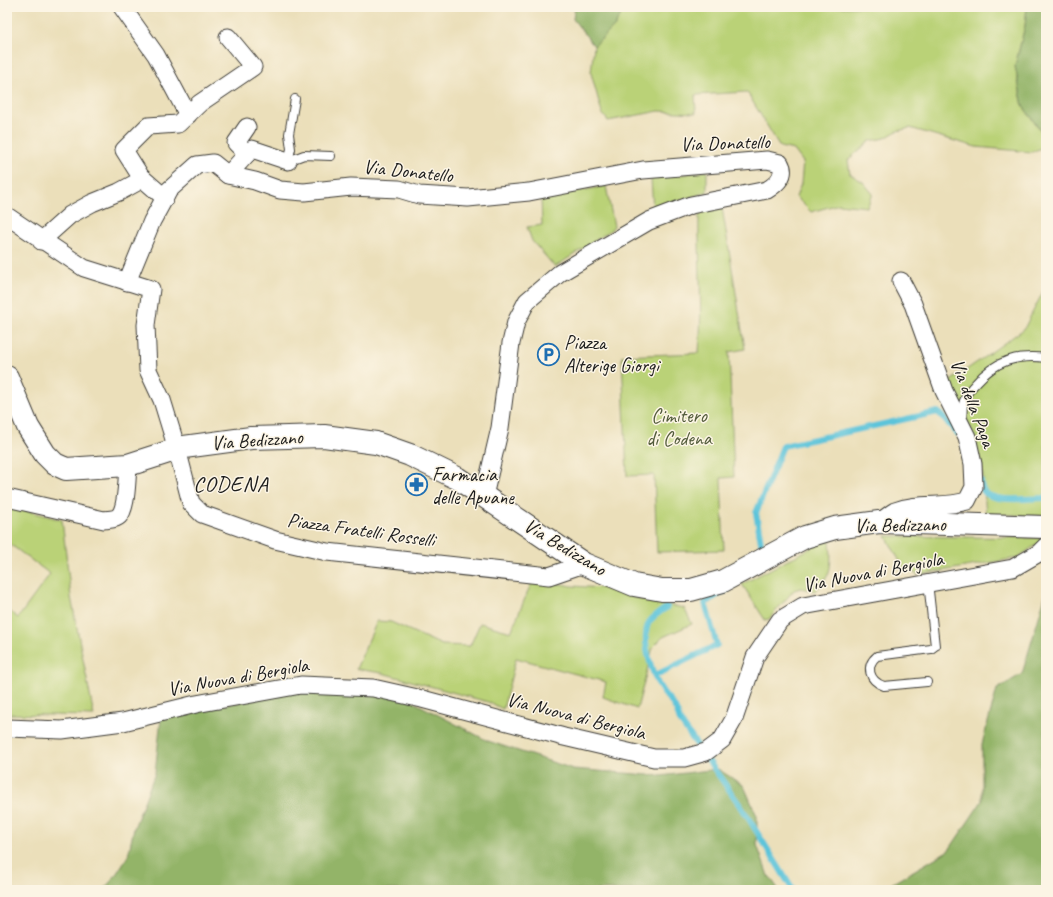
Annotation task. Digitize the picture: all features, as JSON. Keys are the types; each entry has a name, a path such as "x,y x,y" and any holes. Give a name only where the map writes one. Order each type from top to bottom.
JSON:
{"street":[{"path":"122,7 156,55 188,115"},
{"path":"165,198 143,179 124,150 148,126 178,124 200,103 253,67 228,37"},
{"path":"247,127 236,143 247,154"},
{"path":"7,216 41,241 84,268 127,282 152,221 169,190 197,165 213,163 228,175 252,148 288,161"},
{"name":"Via Donatello","path":"228,175 267,185 280,190 304,192 351,187 399,189 419,195 468,198 529,192 643,170 767,160 780,163 783,168 782,176 777,184 767,190 691,205 649,221 560,273 527,301 516,322 511,343 500,428 484,496"},
{"path":"41,241 70,215 143,179"},
{"name":"Via della Paga","path":"879,522 895,512 913,507 954,505 968,501 974,487 973,464 968,437 944,391 913,304 901,281"},
{"name":"Piazza Fratelli Rosselli","path":"127,282 151,289 146,325 148,370 162,400 180,448 191,503 202,514 275,540 327,552 549,576 584,564"},
{"name":"Via Bedizzano","path":"7,376 28,427 45,454 55,464 66,469 128,465 180,448 251,438 324,436 376,443 410,455 457,478 584,564 634,585 662,590 691,590 723,581 805,537 835,528 879,522 1046,527"},
{"path":"7,498 104,520 114,519 120,515 123,508 128,465"},
{"name":"Via Nuova di Bergiola","path":"7,728 62,730 123,722 196,704 301,685 373,688 422,699 564,737 654,758 684,758 706,752 722,740 734,719 755,657 780,620 803,606 928,582 1013,568 1039,553 1046,546"}],"lane":[{"path":"288,161 291,149 289,134 295,99"},
{"path":"288,161 304,155 331,156"},
{"path":"962,426 964,402 969,390 987,370 1006,360 1019,358 1046,358"},
{"path":"927,682 884,686 872,678 869,668 877,656 931,649 935,646 928,582"}],"green space":[{"path":"575,7 625,7 614,27 594,46 573,19"},
{"path":"625,7 1027,7 1025,26 1015,66 1023,106 1046,139 1046,146 1032,152 976,147 910,128 897,131 885,138 870,141 848,160 850,174 863,182 873,194 867,207 839,204 811,212 796,197 801,184 803,162 794,150 780,147 747,92 695,95 696,113 659,111 608,121 602,113 591,73 594,46 614,27"},
{"path":"1027,7 1046,7 1046,139 1023,106 1015,66 1025,26"},
{"path":"707,171 707,192 653,209 651,179"},
{"path":"606,186 614,226 611,230 555,267 532,241 527,227 542,225 541,198"},
{"name":"Cimitero di Codena","path":"722,207 745,349 729,352 734,477 721,478 724,550 657,552 654,475 627,476 622,356 699,353 701,318 699,213"},
{"path":"1046,286 1046,516 986,514 982,465 973,433 949,382 1024,329"},
{"path":"13,507 62,520 71,597 94,716 7,714 7,609 18,618 50,574 7,542 7,510"},
{"path":"886,536 1046,538 1017,558 919,575 904,569"},
{"path":"830,538 831,561 826,579 815,591 801,588 794,590 769,619 765,620 742,584"},
{"path":"533,579 572,586 602,588 647,601 684,608 692,624 663,637 653,647 637,709 603,697 606,682 516,658 503,709 488,702 382,673 356,669 377,621 391,622 442,645 470,646 480,623 511,632"},
{"path":"1046,593 1046,890 881,890 949,850 982,801 982,744 997,689 1022,674"},
{"path":"343,688 404,697 488,741 573,769 661,776 718,769 744,786 757,816 757,845 767,873 779,890 103,890 113,879 128,856 134,828 155,773 161,718 282,693"}],"waterway":[{"path":"763,554 756,513 783,446 938,412 957,433"},
{"path":"981,481 983,490 987,494 994,497 1003,499 1046,498"},
{"path":"656,675 717,645 705,603 729,588"},
{"path":"667,607 651,619 646,631 647,649 655,678 675,708 680,721 742,808 793,890"}],"place":[{"name":"Piazza Alterige Giorgi","path":"549,354"},
{"name":"Farmacia delle Apuane","path":"417,485"}],"district":[{"name":"CODENA","path":"231,484"}]}
